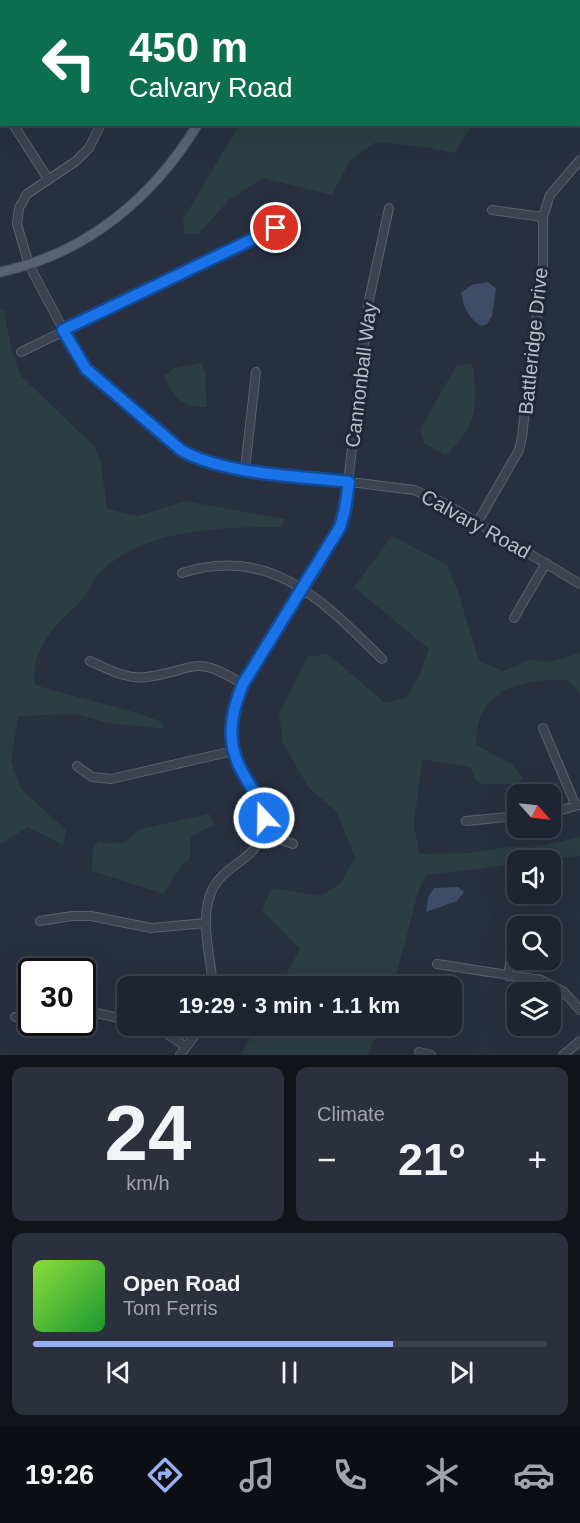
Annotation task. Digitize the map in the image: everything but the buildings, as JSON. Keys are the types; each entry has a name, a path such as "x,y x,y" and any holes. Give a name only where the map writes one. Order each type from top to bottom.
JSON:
{"main road":[{"path":"0,272 29,266 94,234 136,203 182,152 197,126"}],"street":[{"path":"14,126 48,179"},
{"name":"Calvary Road","path":"100,126 83,155 27,194 19,207 17,224 29,266 86,369 181,450 206,463 414,490 446,504 580,584"},
{"name":"Battleridge Drive","path":"477,523 519,450 532,339 543,280 543,217 550,195 580,160"},
{"name":"Cannonball Way","path":"262,833 262,808 233,752 230,736 232,715 243,684 340,527 349,482 369,300 389,207"},
{"path":"492,210 543,217"},
{"path":"21,352 276,228"},
{"path":"245,469 256,372"},
{"path":"514,618 546,563"},
{"path":"182,573 217,565 256,568 283,577 328,606 382,659"},
{"path":"90,661 119,674 139,677 202,665 222,671 243,684"},
{"path":"543,728 578,806 561,810"},
{"path":"77,766 92,777 111,779 233,752"},
{"path":"466,820 507,817"},
{"path":"212,976 206,923 213,889 225,874 251,854 262,833 292,844"},
{"path":"40,921 72,916 91,916 151,928 206,923"},
{"path":"437,964 541,980 564,992 580,1010"},
{"path":"508,976 509,970"},
{"path":"96,1013 117,1018"},
{"path":"170,1036 186,1047"},
{"path":"180,1055 194,1036"},
{"path":"563,1055 580,1041"},
{"path":"419,1052 431,1055"}],"green space":[{"path":"238,126 472,126 454,153 427,147 376,142 350,160 332,195 263,178 229,200 198,234 185,234 183,220"},
{"path":"0,308 4,310 11,349 20,375 94,446 101,463 107,509 138,516 185,501 285,519 282,527 236,528 188,533 141,546 121,556 102,570 81,600 52,630 40,649 35,685 146,716 162,722 164,729 108,723 76,714 18,716 11,761 21,789 66,830 63,845 28,827 0,844"},
{"path":"201,363 205,372 207,407 191,406 180,400 171,390 164,376 175,368"},
{"path":"472,364 475,403 470,425 446,455 424,443 420,429 457,365"},
{"path":"392,536 447,565 458,592 479,661 503,671 530,660 551,662 580,653 580,693 568,680 518,685 493,699 484,711 478,726 476,745 512,764 523,778 518,784 481,784 476,781 470,767 422,759 414,823 419,854 469,853 512,846 530,848 580,837 580,856 561,858 561,850 507,850 507,865 426,875 418,892 396,976 285,976 300,949 262,910 272,888 321,896 341,883 355,857 337,812 309,788 283,743 279,714 307,657 328,654 385,703 406,698 418,678 429,649 354,587"},
{"path":"209,814 214,825 191,836 190,859 182,864 164,894 92,871 93,847 99,841 109,844 125,842 140,829"},
{"path":"251,1036 376,1036 368,1055 240,1055"}],"water":[{"path":"488,282 496,289 492,316 487,324 481,326 467,312 461,293 471,285"},
{"path":"458,887 464,892 457,901 426,912 428,897 434,888"}],"route":[{"path":"264,818 258,798 233,752 230,736 234,706 243,684 340,527 349,482 215,465 194,458 181,450 86,369 63,330 276,228"}]}
